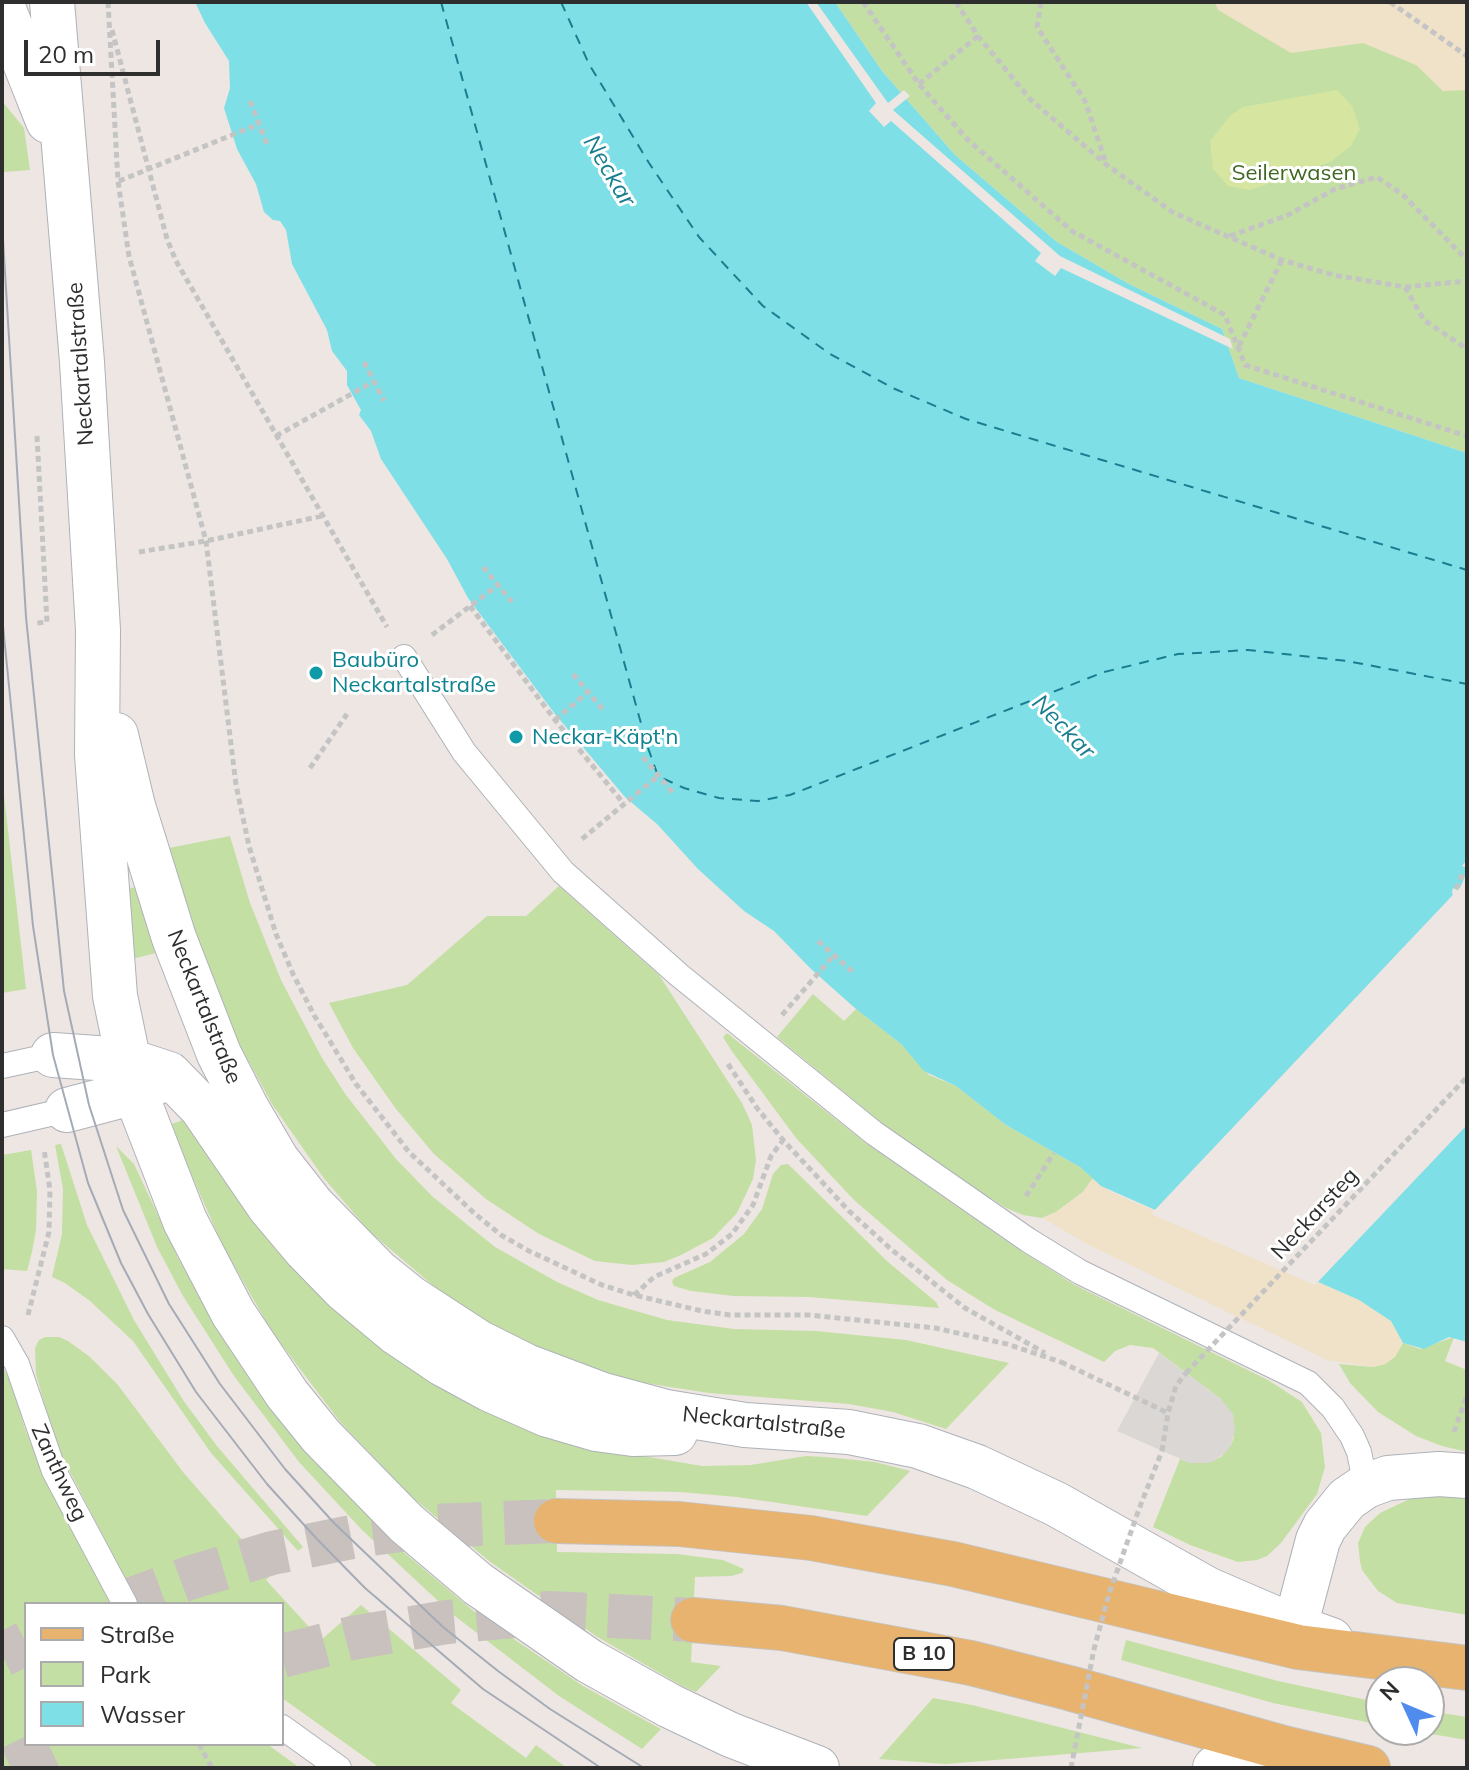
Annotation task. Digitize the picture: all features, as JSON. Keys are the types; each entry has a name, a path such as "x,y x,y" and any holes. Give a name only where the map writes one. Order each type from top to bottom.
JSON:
{"main road":[{"name":"Neckartalstraße","path":"52,2 69,194 98,630 97,755 110,952 165,1173 202,1256 258,1352 321,1436 406,1523 478,1584 589,1661 633,1687 718,1729 817,1768"},
{"name":"Neckartalstraße","path":"2,5 42,103 69,194"},
{"name":"Neckartalstraße","path":"98,630 115,732 133,806 191,984 219,1054 277,1160 345,1241 409,1297 478,1342 526,1366 590,1391 666,1412 745,1425 849,1432 918,1446 977,1467 1056,1504 1207,1589 1295,1627 1407,1662 1467,1668"},
{"path":"53,1055 86,1037 104,1014 111,984 110,952"},
{"path":"78,1108 182,1057 192,1033 191,984"},
{"path":"53,1055 143,1075 202,1108 269,1206 344,1289 443,1364 489,1389 548,1415 596,1429 633,1434 785,1428"},
{"path":"78,1108 101,1106 128,1119 140,1131 165,1173"},
{"path":"1295,1627 1318,1540 1347,1499 1366,1486 1388,1478 1467,1476"},
{"path":"556,1521 679,1524 811,1538 953,1564 1273,1642 1348,1656 1407,1662"},
{"name":"B 10","path":"693,1620 782,1628 971,1663 1368,1768"},
{"path":"1215,1768 1331,1768"}],"lane":[{"path":"413,650 464,752 563,872 679,975 874,1133 1028,1240 1080,1272 1308,1383 1333,1408 1352,1436 1364,1468 1366,1486"},
{"path":"2,1066 53,1055"},
{"path":"2,1125 78,1108"},
{"name":"Zanthweg","path":"2,1338 17,1364 54,1471 124,1602"},
{"path":"284,1728 339,1768"}],"path":[{"path":"108,2 118,181 129,256 206,541 236,785 249,846 276,934 293,974 328,1039 371,1105 409,1152 474,1213 501,1235 564,1269 634,1295 702,1311 730,1315 809,1315 935,1328 1007,1344 1061,1362"},
{"path":"863,2 919,84 967,139 1072,231 1225,315 1245,365 1467,436"},
{"path":"956,2 978,36 1030,99 1108,166 1174,213 1282,260 1333,275 1405,287 1467,281"},
{"path":"1041,2 1037,27 1085,101 1108,166"},
{"path":"1390,2 1467,56"},
{"path":"108,16 167,239 176,261 322,516 413,650 498,585"},
{"path":"919,84 978,36"},
{"path":"250,101 268,147"},
{"path":"118,181 259,124"},
{"path":"1229,236 1288,215 1335,189 1377,177 1403,195 1467,260"},
{"path":"1239,347 1282,260"},
{"path":"1405,287 1424,320 1467,349"},
{"path":"364,362 384,401"},
{"path":"276,436 373,382"},
{"path":"37,436 47,622 37,623"},
{"path":"127,554 322,516"},
{"path":"483,567 512,602"},
{"path":"468,608 622,806"},
{"path":"573,674 604,711"},
{"path":"555,720 588,692"},
{"path":"310,768 347,714"},
{"path":"643,757 673,793"},
{"path":"576,844 658,776"},
{"path":"1456,889 1463,872"},
{"path":"818,941 853,972"},
{"path":"773,1025 834,955"},
{"path":"723,1056 757,1108 783,1140 849,1211 935,1287 965,1308 1061,1362 1168,1413"},
{"name":"Neckarsteg","path":"1071,1768 1094,1649 1109,1594 1162,1451 1176,1386 1467,1077"},
{"path":"634,1295 654,1277 706,1254 732,1234 753,1205 771,1156 783,1140"},
{"path":"31,1301 49,1232 50,1190 43,1148"},
{"path":"1022,1202 1054,1153"},
{"path":"1453,1434 1467,1395"},
{"path":"200,1746 212,1768"}],"green space":[{"name":"Seilerwasen","path":"835,2 1467,2 1467,453 1239,378 1222,329 1129,284 1057,242 955,155 882,71"},
{"path":"1337,90 1352,106 1360,129 1351,146 1330,162 1250,190 1228,186 1213,169 1210,141 1230,116 1243,107"},
{"path":"2,101 24,128 30,170 4,172"},
{"path":"2,777 26,989 2,993"},
{"path":"230,836 250,903 281,980 322,1058 346,1095 396,1159 433,1197 495,1247 557,1282 598,1300 667,1320 734,1329 816,1331 906,1340 1009,1363 946,1429 893,1412 849,1404 709,1393 632,1381 599,1372 533,1346 484,1322 443,1294 369,1231 323,1177 272,1104 230,1027 164,849"},
{"path":"559,886 659,975 742,1103 752,1125 756,1160 753,1179 737,1213 713,1238 664,1262 632,1265 595,1261 539,1234 486,1199 434,1154 396,1109 353,1048 329,1003 407,985 487,916 526,916"},
{"path":"136,887 156,953 132,959 126,889"},
{"path":"813,994 844,1021 856,1009 901,1044 929,1075 956,1086 1006,1125 1080,1167 1093,1178 1083,1192 1056,1212 1042,1218 1006,1208 975,1188 883,1124 777,1037"},
{"path":"727,1033 867,1144 1015,1247 1075,1285 1268,1380 1302,1402 1321,1433 1325,1467 1317,1494 1281,1543 1267,1556 1238,1562 1190,1545 1153,1527 1180,1459 1190,1463 1207,1463 1221,1457 1231,1445 1234,1437 1221,1399 1153,1348 1130,1345 1115,1351 1104,1362 995,1310 947,1280 854,1200 796,1138 731,1050 723,1037"},
{"path":"194,1116 597,1448 702,1466 751,1465 806,1456 875,1462 910,1471 867,1516 680,1492 556,1490 557,1552 677,1554 723,1560 744,1569 742,1573 731,1576 695,1577 691,1662 721,1666 696,1692 680,1685 596,1636 489,1561 412,1497 341,1423 272,1332 223,1246 172,1124"},
{"path":"61,1144 87,1225 134,1320 183,1400 217,1446 303,1547 298,1551 211,1453 133,1341 90,1301 52,1277 62,1234 63,1189 55,1145"},
{"path":"116,1146 134,1164 178,1258 215,1323 308,1451 400,1549 477,1614 583,1686 661,1729 642,1749 559,1696 451,1613 362,1530 299,1462 234,1376 183,1296 157,1247"},
{"path":"31,1150 37,1191 32,1252 27,1271 2,1269 2,1155"},
{"path":"788,1164 939,1308 809,1297 734,1296 674,1286 674,1278 710,1262 744,1234 762,1209 773,1174 781,1165"},
{"path":"59,1337 68,1341 90,1357 118,1385 183,1472 272,1574 266,1580 321,1640 361,1605 461,1690 451,1703 526,1758 536,1745 567,1768 380,1768 284,1699 284,1602 149,1602 130,1588 56,1445 36,1374 35,1348 39,1340"},
{"path":"1454,1337 1445,1361 1467,1370 1467,1452 1416,1436 1378,1412 1350,1383 1339,1364 1373,1367 1385,1364 1394,1357 1403,1343 1420,1349"},
{"path":"2,1366 11,1382 44,1476 110,1602 24,1602 24,1746 270,1746 300,1768 2,1768"},
{"path":"1467,1493 1467,1615 1397,1603 1378,1591 1362,1570 1360,1561 1358,1543 1365,1527 1380,1513 1414,1497"},
{"path":"1126,1640 1278,1681 1365,1700 1365,1722 1273,1703 1121,1660"},
{"path":"933,1698 1142,1748 946,1764 879,1759"},
{"path":"1445,1714 1467,1717 1467,1740 1445,1736"}],"sand":[{"path":"1215,2 1467,2 1467,90 1443,91 1416,65 1363,43 1291,53 1218,10"},
{"path":"1093,1178 1111,1192 1359,1300 1391,1321 1403,1343 1395,1357 1373,1367 1327,1360 1089,1245 1042,1218 1056,1212 1083,1192"}],"shaded area":[{"path":"1159,1353 1221,1399 1233,1414 1235,1430 1231,1445 1214,1461 1190,1463 1117,1431"}],"water":[{"name":"Neckar","path":"195,2 835,2 882,71 955,155 1057,242 1129,284 1222,329 1239,378 1467,453 1467,860 1462,866 1467,871 1459,891 1453,888 1452,892 1454,899 1467,907 1467,1342 1449,1337 1424,1349 1403,1343 1391,1321 1359,1300 1101,1186 1080,1167 1006,1125 956,1086 924,1071 901,1044 811,969 774,931 744,911 698,869 657,824 625,797 555,714 468,598 447,559 381,459 371,431 359,415 361,410 347,385 347,371 332,351 327,330 292,264 286,230 280,221 273,220 264,212 256,184 237,149 224,108 230,88 229,61"}],"pier":[{"path":"806,2 816,2 888,103 904,90 910,96 893,110 1060,256 1230,339 1233,349 1061,268 1055,276 1035,261 1041,253 891,121 884,127 869,111 876,103"},
{"path":"1467,880 1462,893 1457,894 1459,899 1467,902 1467,1125 1315,1285 1151,1214"}],"ferry route":[{"path":"441,2 658,776 684,788 719,798 758,801 790,795 1104,672 1178,654 1248,650 1347,661 1467,684"},
{"path":"561,2 589,64 649,163 699,237 763,306 830,354 895,389 966,419 1467,570"}],"tunnel":[{"path":"124,1602 189,1578 272,1553 362,1535 432,1526 556,1521"},
{"path":"284,1655 352,1638 447,1622 550,1613 693,1620"},
{"path":"2,1655 24,1644"},
{"path":"11,1768 56,1746"}],"tram line":[{"path":"2,223 26,617 64,991 89,1105 123,1210 169,1304 220,1384 285,1469 334,1523 443,1627 498,1671 550,1709 644,1768"},
{"path":"2,616 33,926 53,1055 88,1183 121,1263 196,1392 267,1484 316,1538 365,1588 483,1689 601,1768"}],"place":[{"name":"Baubüro Neckartalstraße","path":"316,673"},
{"name":"Neckar-Käpt'n","path":"516,737"}]}
